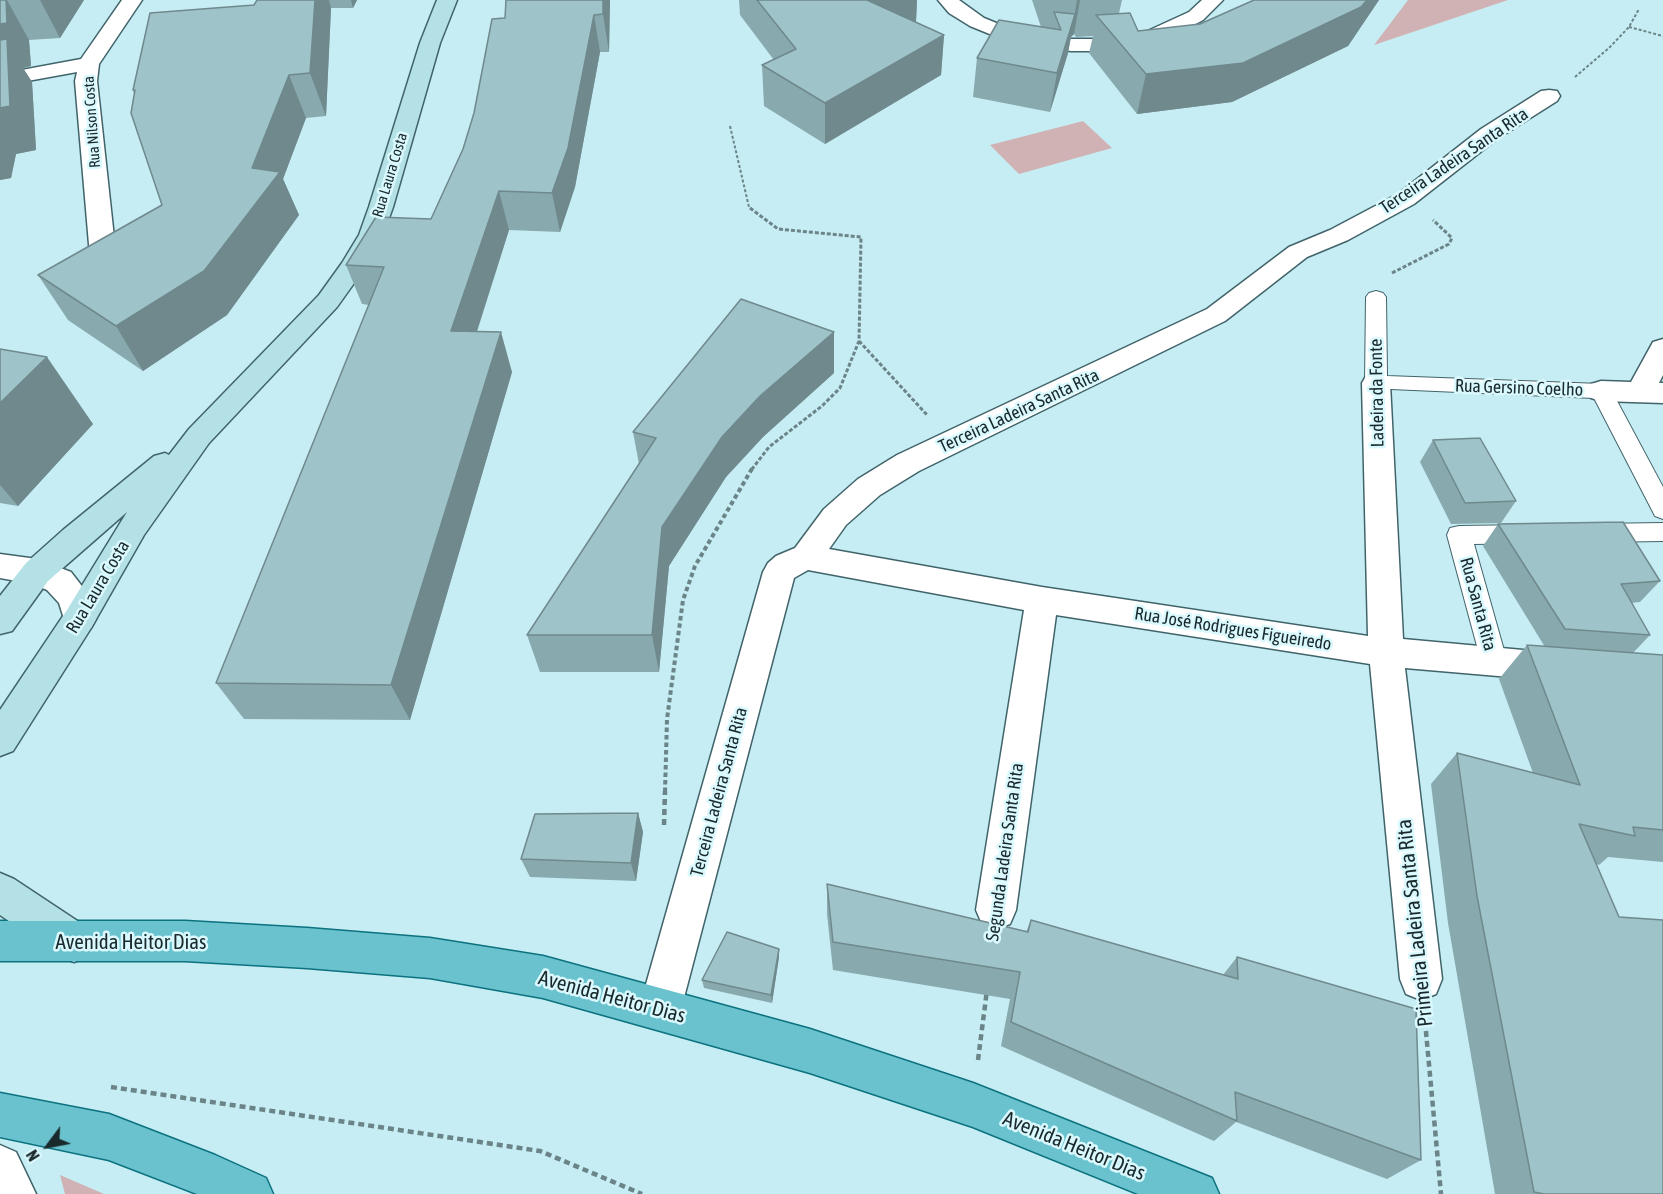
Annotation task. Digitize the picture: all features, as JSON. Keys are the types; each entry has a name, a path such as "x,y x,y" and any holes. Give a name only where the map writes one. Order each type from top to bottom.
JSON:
{"main road":[{"name":"Avenida Heitor Dias","path":"0,941 185,941 430,958 543,977 810,1052 973,1105 1196,1194"},
{"path":"0,1115 109,1137 250,1194"}],"street":[{"name":"Rua Nilson Costa","path":"103,256 86,81 89,64 132,0"},
{"name":"Rua Laura Costa","path":"0,621 37,572 74,538 199,436 328,301 354,265 371,235 381,207 430,43 447,0"},
{"path":"948,0 956,9 977,22 1004,33 1037,41 1071,45 1104,45 1144,39 1196,16 1213,0"},
{"path":"0,80 89,64"},
{"name":"Terceira Ladeira Santa Rita","path":"660,1009 779,572 787,565 806,557 836,517 869,487 908,463 1189,330 1235,302 1298,252 1339,235 1406,199 1489,134 1550,96"},
{"path":"1652,393 1663,348"},
{"name":"Ladeira da Fonte","path":"1376,383 1386,652"},
{"name":"Rua Gersino Coelho","path":"1601,391 1652,393"},
{"name":"Rua Laura Costa","path":"0,740 79,619 133,527 199,436"},
{"name":"Rua José Rodrigues Figueiredo","path":"806,557 1042,600 1386,652 1585,669"},
{"path":"0,566 37,572 59,581 74,598 79,619"},
{"name":"Segunda Ladeira Santa Rita","path":"996,910 1042,600"},
{"name":"Primeira Ladeira Santa Rita","path":"1386,652 1421,979"},
{"path":"0,892 74,942"},
{"path":"0,1168 13,1194"}],"lane":[{"name":"Ladeira da Fonte","path":"1376,297 1376,383"},
{"name":"Rua Gersino Coelho","path":"1376,383 1601,391"},
{"path":"1601,391 1663,510"},
{"name":"Rua Santa Rita","path":"1494,661 1459,535 1663,532"}],"path":[{"path":"1550,96 1609,48 1629,27 1639,9"},
{"path":"1629,27 1663,36"},
{"path":"664,835 667,719 683,600 695,566 750,471 769,447 822,406 840,388 860,341 861,237 778,230 749,207 730,126"},
{"path":"1376,297 1378,283 1382,279 1437,252 1449,244 1452,238 1445,229 1406,199"},
{"path":"860,341 953,442"},
{"path":"973,1105 988,979"},
{"name":"Primeira Ladeira Santa Rita","path":"1421,979 1441,1194"},
{"path":"100,1086 540,1151 642,1194"}],"shaded area":[{"path":"1408,0 1508,0 1374,45"},
{"path":"1083,121 1112,148 1019,174 990,145"},
{"path":"60,1175 104,1194 65,1194"}],"building":[{"path":"0,0 6,0 7,23 0,24"},
{"path":"257,0 315,0 310,73 289,75 252,168 280,172 204,271 116,326 38,275 162,205 131,113 135,90 133,90 150,13 254,5"},
{"path":"506,0 603,0 603,14 594,15 568,148 552,193 499,191 451,331 501,332 391,685 216,683 384,267 346,265 376,217 431,219 463,149 474,113 492,19 505,18"},
{"path":"757,0 867,0 944,35 825,103 762,65 796,49"},
{"path":"1254,0 1367,0 1361,7 1243,63 1146,74 1096,15 1130,13 1138,31 1200,24"},
{"path":"1054,12 1075,14 1057,73 977,58 999,20 1061,30"},
{"path":"7,39 10,106 0,108 0,40"},
{"path":"741,299 834,332 760,396 722,437 662,527 652,635 527,635 656,438 633,432"},
{"path":"0,349 47,357 0,403"},
{"path":"1480,438 1516,501 1465,503 1433,440"},
{"path":"1623,522 1660,581 1621,584 1650,635 1565,629 1498,524"},
{"path":"1527,645 1663,655 1663,830 1633,827 1635,836 1579,824 1619,917 1663,920 1663,1194 1544,1194 1534,1192 1477,896 1457,753 1580,785"},
{"path":"638,813 631,863 521,859 535,814"},
{"path":"827,884 1028,932 1031,920 1238,979 1237,957 1416,1009 1421,1160 1235,1092 1237,1121 1011,1022 1020,972 833,942"},
{"path":"727,932 779,949 771,995 702,980"}]}
